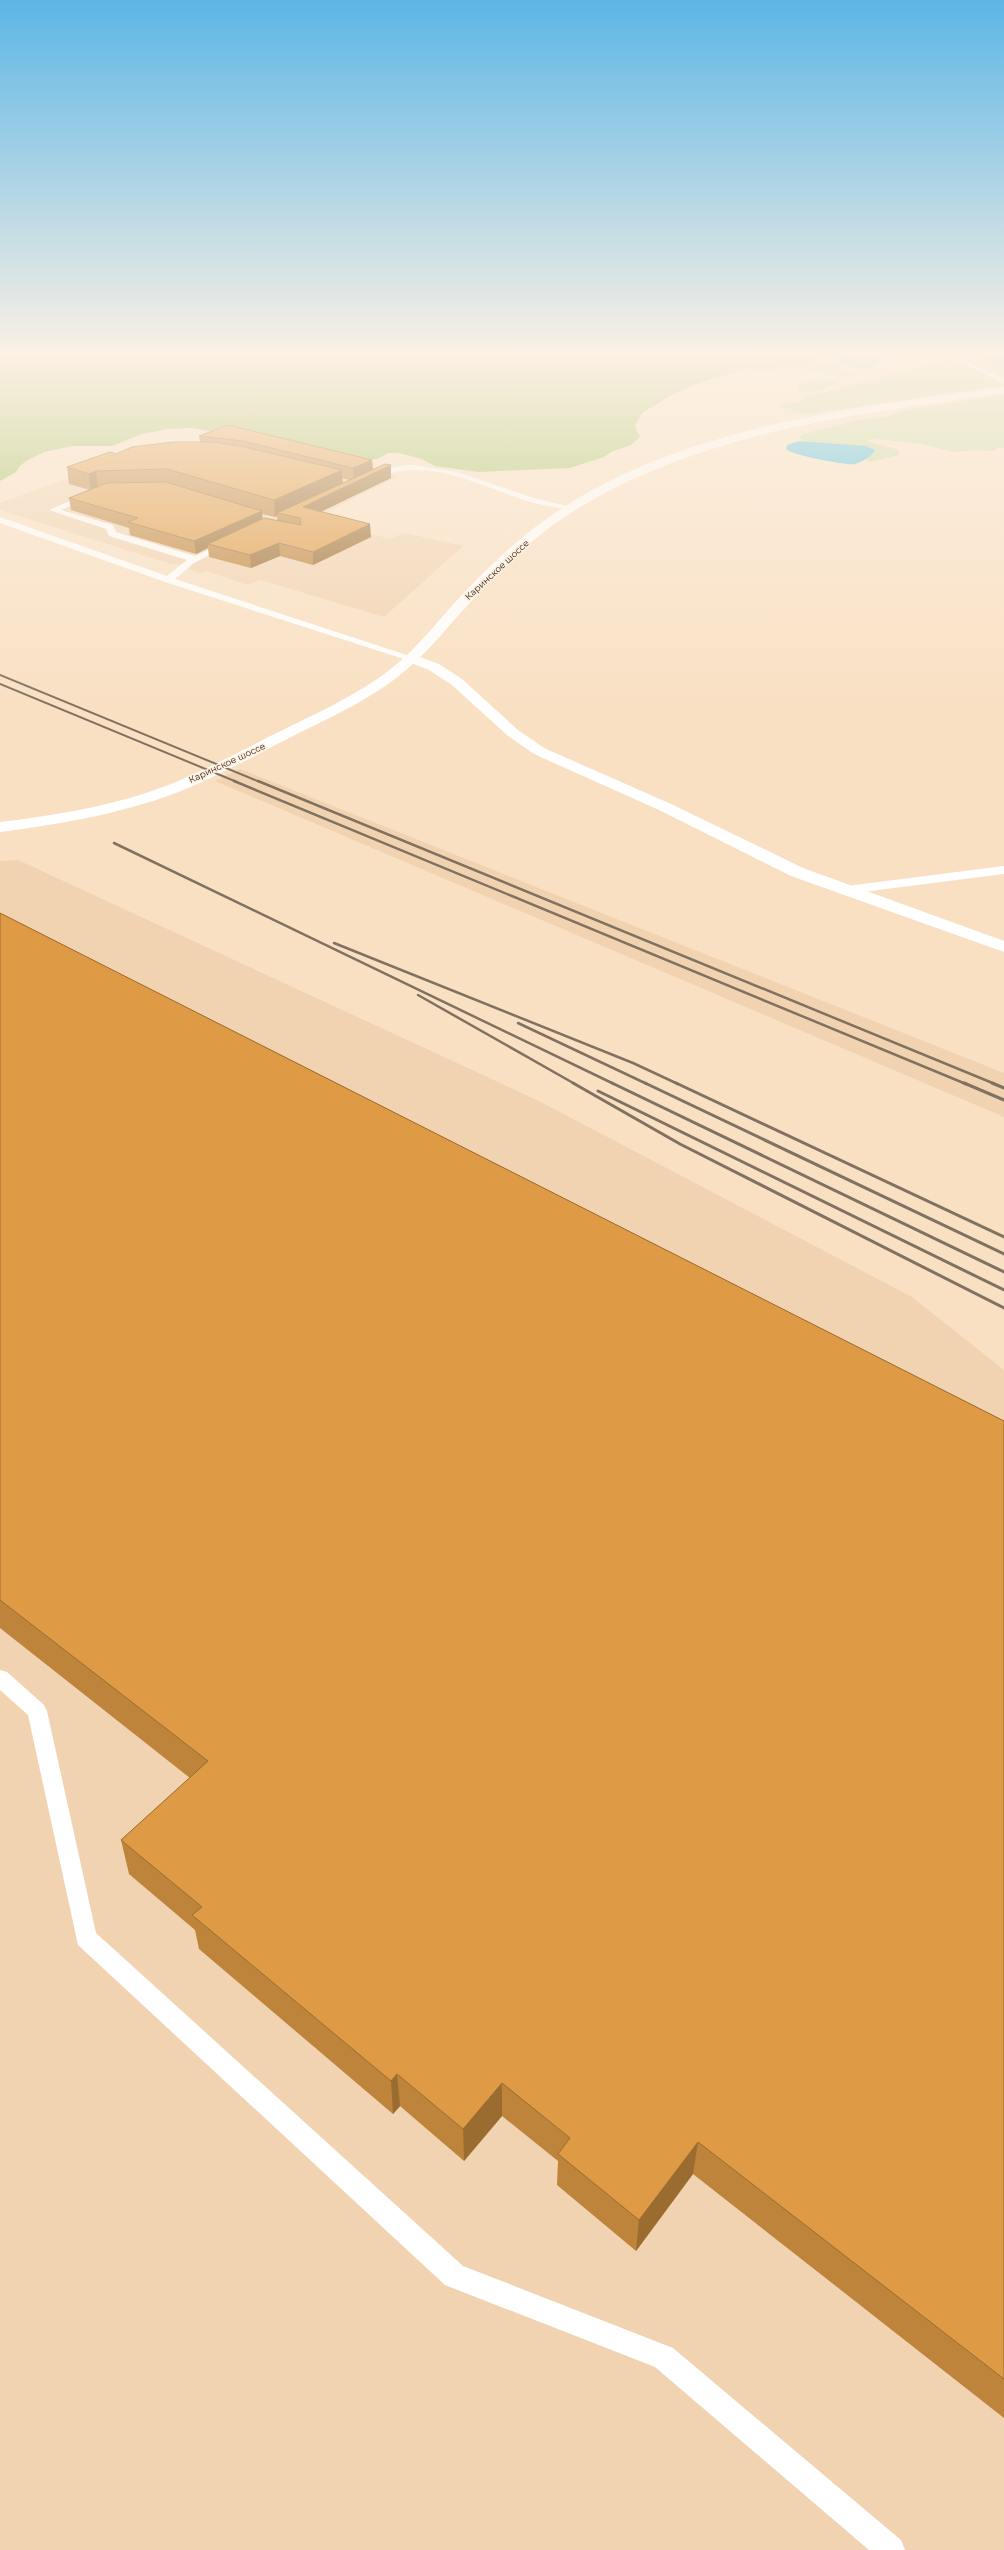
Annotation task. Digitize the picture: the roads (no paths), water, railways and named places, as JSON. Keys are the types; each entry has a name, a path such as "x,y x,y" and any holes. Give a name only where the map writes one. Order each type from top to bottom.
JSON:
{"street":[{"name":"Каринское шоссе","path":"0,827 83,814 161,793 210,772 366,694 411,658 480,583 549,524 603,489 643,471"},
{"path":"411,658 434,667 457,682 513,733 539,751 665,807 797,872 1004,947"}],"lane":[{"path":"360,482 387,471"},
{"path":"444,471 536,501 572,508"},
{"path":"98,492 53,510 110,527 112,534 195,559"},
{"path":"0,520 168,580 411,658"},
{"path":"168,580 195,559 236,540"},
{"path":"847,890 1004,870"},
{"path":"0,1678 37,1711 86,1938 454,2276 664,2357 891,2550"}],"railway":[{"path":"0,675 260,782"},
{"path":"0,684 237,782"},
{"path":"234,781 966,1084"},
{"path":"258,781 995,1084"},
{"path":"114,843 614,1084"},
{"path":"334,943 633,1063 678,1084"},
{"path":"418,995 575,1084"},
{"path":"518,1023 647,1084"},
{"path":"573,1083 680,1144 1004,1308"},
{"path":"612,1083 1004,1272"},
{"path":"645,1083 1004,1254"},
{"path":"676,1083 1004,1237"},
{"path":"964,1083 1004,1100"},
{"path":"992,1083 1004,1088"},
{"path":"598,1091 1004,1290"}]}
